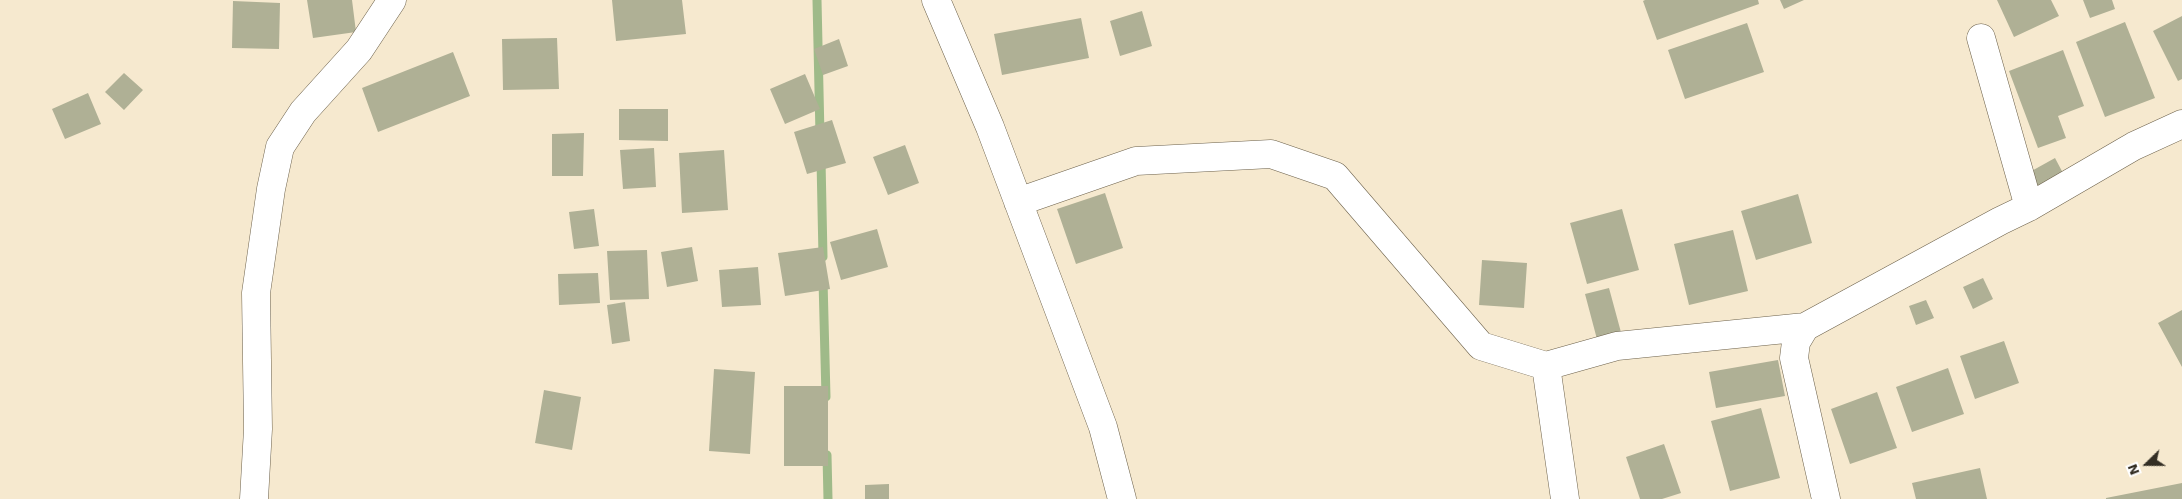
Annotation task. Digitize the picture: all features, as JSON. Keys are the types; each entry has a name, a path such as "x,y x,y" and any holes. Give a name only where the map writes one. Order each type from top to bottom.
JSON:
{"street":[{"path":"254,499 258,429 256,294 271,189 280,147 302,112 359,50 392,0"},
{"path":"936,0 990,127 1103,427 1122,499"},
{"path":"1981,38 2029,207"},
{"path":"1018,202 1136,161 1271,154 1335,176 1480,346 1546,366 1617,346 1805,327 2029,207 2134,146 2182,124"},
{"path":"1805,327 1796,342 1794,358 1826,499"},
{"path":"1546,366 1566,499"}],"building":[{"path":"307,0 352,0 356,32 313,38"},
{"path":"612,0 682,0 686,34 616,41"},
{"path":"1758,0 1759,4 1657,40 1643,1"},
{"path":"1780,0 1804,0 1784,9"},
{"path":"1997,0 2051,0 2059,16 2014,37"},
{"path":"2083,0 2112,0 2115,9 2090,18"},
{"path":"233,1 280,3 279,49 232,48"},
{"path":"1142,11 1152,46 1120,56 1110,21"},
{"path":"2182,16 2182,79 2178,81 2153,31"},
{"path":"1081,18 1089,58 1002,75 994,34"},
{"path":"2125,22 2155,98 2105,117 2076,42"},
{"path":"1747,23 1764,72 1685,99 1668,50"},
{"path":"557,38 559,89 503,90 502,39"},
{"path":"839,39 848,66 823,75 814,49"},
{"path":"2063,50 2084,106 2058,116 2066,138 2038,148 2009,71"},
{"path":"453,52 470,96 378,132 362,88"},
{"path":"124,73 143,90 124,110 105,92"},
{"path":"805,74 820,109 785,124 770,89"},
{"path":"88,93 101,124 65,139 52,109"},
{"path":"619,109 668,109 668,141 619,140"},
{"path":"832,120 846,163 807,174 794,132"},
{"path":"584,133 583,176 552,176 552,134"},
{"path":"905,145 919,183 888,195 873,157"},
{"path":"654,148 656,187 623,189 620,150"},
{"path":"724,150 728,210 682,213 679,153"},
{"path":"2055,158 2064,175 2038,190 2028,173"},
{"path":"1105,193 1123,248 1076,264 1057,209"},
{"path":"1798,194 1812,243 1756,260 1741,211"},
{"path":"594,209 599,246 574,249 569,212"},
{"path":"1622,209 1639,270 1587,284 1570,223"},
{"path":"877,229 888,267 841,280 830,242"},
{"path":"1733,230 1748,291 1689,305 1674,244"},
{"path":"692,247 698,281 667,287 661,252"},
{"path":"823,247 830,289 785,296 778,253"},
{"path":"647,250 649,299 610,300 607,251"},
{"path":"1482,260 1527,263 1524,308 1479,305"},
{"path":"758,267 761,305 722,307 719,270"},
{"path":"598,273 600,303 559,305 558,274"},
{"path":"1983,278 1993,299 1973,309 1963,287"},
{"path":"1609,288 1622,336 1598,343 1585,294"},
{"path":"1926,300 1934,318 1916,325 1909,306"},
{"path":"625,302 630,341 612,344 607,305"},
{"path":"2182,310 2182,367 2158,323"},
{"path":"2004,341 2019,383 1975,399 1960,356"},
{"path":"1778,360 1785,396 1716,408 1709,372"},
{"path":"1948,368 1964,414 1912,432 1896,387"},
{"path":"714,369 755,372 750,454 709,451"},
{"path":"784,386 828,386 828,466 784,466"},
{"path":"544,390 581,397 572,450 535,443"},
{"path":"1877,392 1897,448 1850,464 1831,409"},
{"path":"1761,408 1780,478 1730,491 1711,421"},
{"path":"1664,444 1681,493 1662,499 1640,499 1626,457"},
{"path":"1980,468 1987,499 1916,499 1912,483"},
{"path":"2182,483 2182,499 2106,499 2106,498"},
{"path":"889,484 889,499 865,499 865,485"}],"waterway":[{"path":"817,0 820,135"},
{"path":"821,160 823,257"},
{"path":"823,280 826,397"},
{"path":"827,455 828,499"}]}
